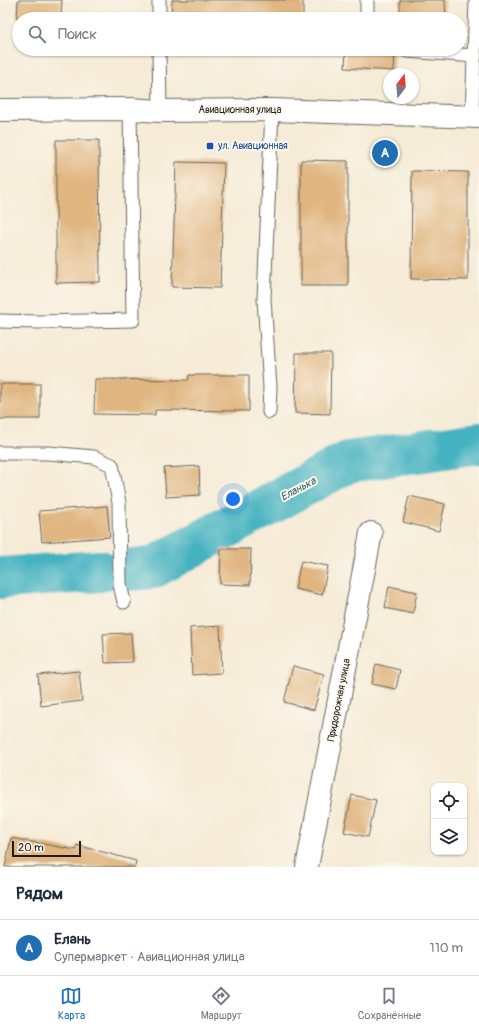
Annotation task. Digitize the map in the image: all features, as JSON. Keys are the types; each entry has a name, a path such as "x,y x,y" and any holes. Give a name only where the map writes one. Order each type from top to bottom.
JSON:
{"street":[{"name":"Авиационная улица","path":"0,110 272,110 476,117"},
{"name":"Придорожная улица","path":"308,867 371,533"}],"lane":[{"path":"159,0 159,12"},
{"path":"367,0 367,12"},
{"path":"476,0 476,117"},
{"path":"160,56 160,111"},
{"path":"467,56 475,56"},
{"path":"0,321 39,322 133,320 130,109"},
{"path":"269,412 270,388 264,298 272,110"},
{"path":"0,453 48,453 94,456 112,466 119,503 120,584 124,602"}],"building":[{"path":"18,0 62,0 61,12 17,12"},
{"path":"172,0 303,0 303,12 171,12"},
{"path":"400,0 445,0 446,12 400,12"},
{"path":"346,56 395,56 394,68 383,68 383,70 345,68"},
{"path":"56,140 99,140 100,282 56,283"},
{"path":"301,160 348,161 348,286 301,286"},
{"path":"176,162 224,163 220,288 172,287"},
{"path":"412,171 468,172 468,280 411,279"},
{"path":"296,353 331,353 330,414 295,413"},
{"path":"189,375 249,375 249,411 155,410 155,415 94,414 95,379 188,380"},
{"path":"0,384 40,384 40,419 0,419"},
{"path":"199,466 200,495 166,497 164,468"},
{"path":"409,496 445,504 439,531 403,522"},
{"path":"107,506 110,537 42,542 39,511"},
{"path":"221,549 251,549 250,585 220,584"},
{"path":"301,561 328,566 322,595 295,589"},
{"path":"389,586 417,592 413,614 385,608"},
{"path":"220,626 222,673 192,675 190,628"},
{"path":"131,633 133,662 105,663 103,634"},
{"path":"376,664 400,670 396,689 372,684"},
{"path":"293,666 324,674 314,710 284,702"},
{"path":"79,671 82,701 41,706 38,675"},
{"path":"352,795 376,800 368,837 344,832"},
{"path":"11,838 76,850 77,845 136,861 135,867 5,867"}],"waterway":[{"name":"Еланька","path":"130,570 152,568 348,462 479,443"},
{"name":"Еланька","path":"0,578 100,571"}],"place":[{"name":"ул. Авиационная","path":"210,146"},
{"name":"Елань","path":"385,153"}]}
